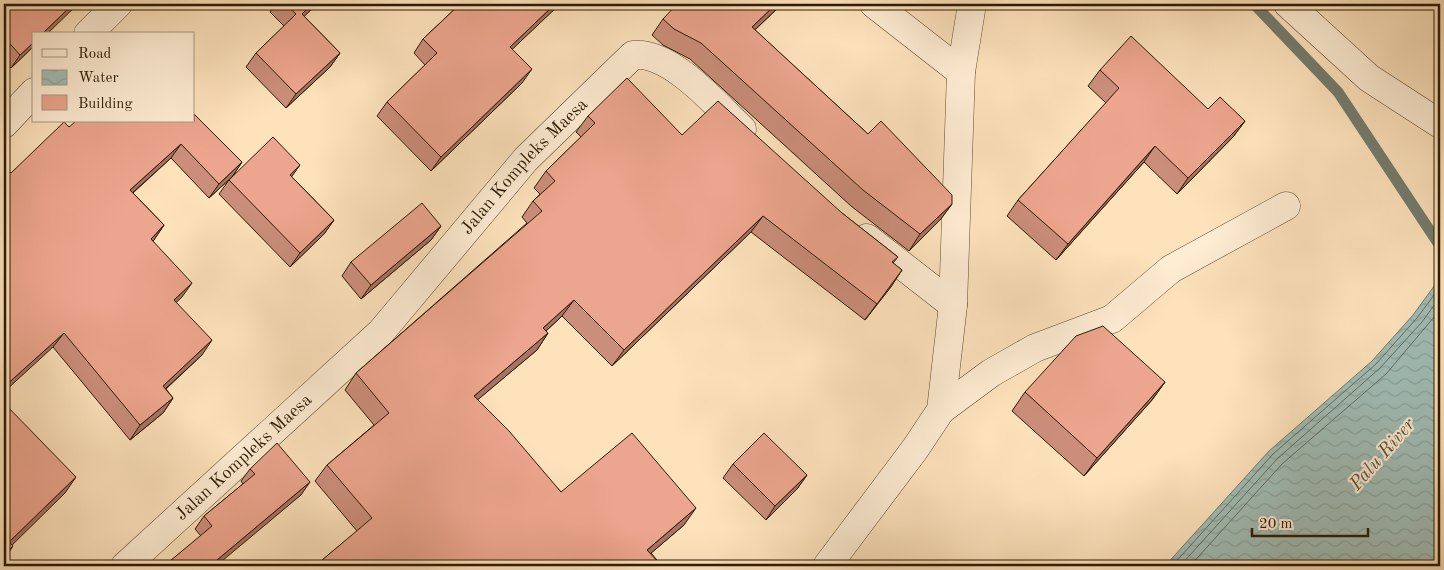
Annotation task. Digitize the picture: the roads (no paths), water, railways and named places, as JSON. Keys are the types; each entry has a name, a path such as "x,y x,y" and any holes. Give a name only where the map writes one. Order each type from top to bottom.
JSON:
{"street":[{"path":"874,4 961,72"},
{"path":"941,410 953,305 961,72 972,4"},
{"path":"1288,4 1369,78 1439,124"},
{"name":"Jalan Kompleks Maesa","path":"124,566 381,332 526,159 633,55 645,54 679,71 758,143"},
{"path":"4,124 32,94"},
{"path":"828,566 915,449 941,410 991,373 1035,348 1112,319 1171,269 1286,206"},
{"path":"849,224 953,305"}],"water":[{"name":"Palu River","path":"1440,278 1440,566 1165,566 1269,451 1372,361 1413,315"}],"waterway":[{"path":"1254,4 1338,92 1440,246"}]}
